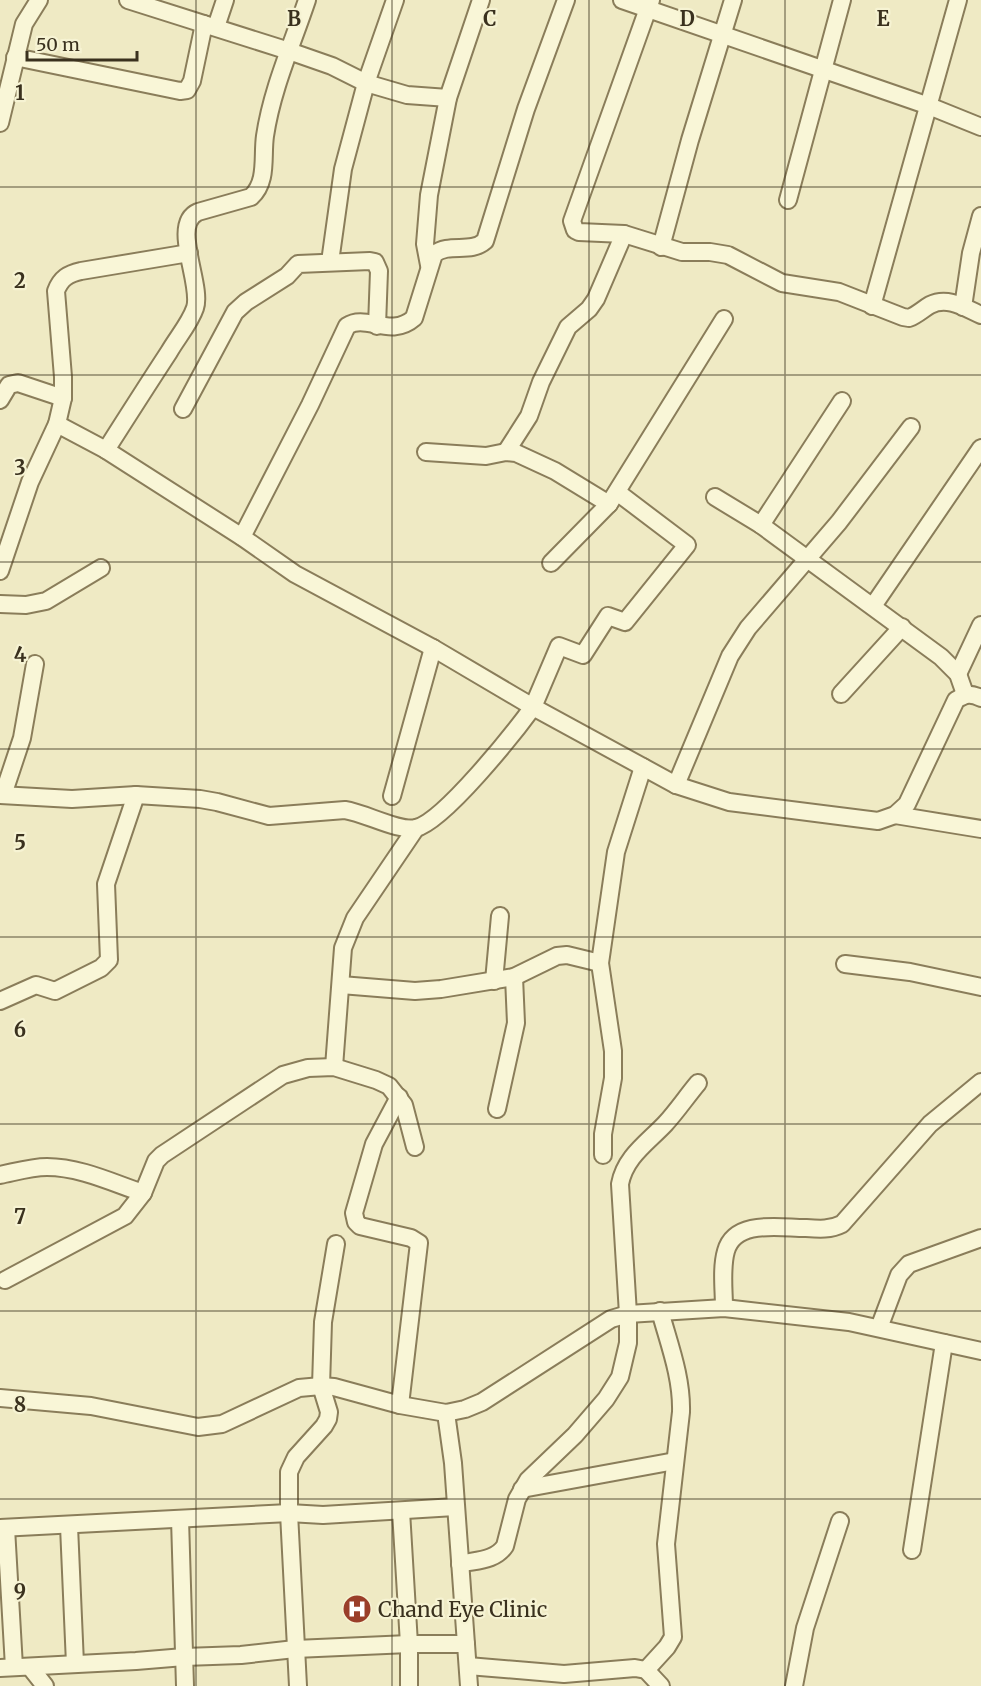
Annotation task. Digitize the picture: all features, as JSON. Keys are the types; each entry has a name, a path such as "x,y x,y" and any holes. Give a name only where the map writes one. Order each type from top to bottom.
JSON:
{"street":[{"path":"0,123 24,24 39,0"},
{"path":"128,0 289,51 332,66 366,83 407,95 448,98"},
{"path":"15,57 180,91 187,90 210,25 225,0"},
{"path":"106,450 196,306 187,225 192,215 251,197 262,180 265,137 271,105 307,0"},
{"path":"330,262 343,169 366,83 395,0"},
{"path":"429,266 425,244 429,195 448,98 481,0"},
{"path":"242,537 310,405 347,326 357,321 377,326 402,326 414,318 434,254 449,247 472,248 485,241 526,109 566,0"},
{"path":"622,0 649,4 724,36 929,106 981,127"},
{"path":"661,247 690,140 724,36 733,0"},
{"path":"788,200 842,0"},
{"path":"872,306 958,0"},
{"path":"649,4 572,221 575,230 624,234 682,252 710,252 728,255 782,283 839,292 909,318 936,303 951,302 981,315"},
{"path":"963,307 971,253 981,216"},
{"path":"507,452 529,416 545,373 568,327 589,309 596,298 624,234"},
{"path":"0,571 30,482 57,424 63,398 56,291 60,281 81,271 189,253"},
{"path":"183,409 235,312 287,276 298,264 370,261 377,265 379,271 377,326"},
{"path":"551,563 613,498 724,319"},
{"path":"0,400 9,385 18,383 63,398"},
{"path":"761,525 842,402"},
{"path":"57,424 106,450 242,537 295,574 433,648 533,707 676,785 729,802 790,811 878,821 895,815 908,804 956,700 973,696 958,674 941,657 761,525 715,497"},
{"path":"676,785 730,656 748,628 839,522 911,427"},
{"path":"873,606 981,448"},
{"path":"334,1067 343,948 355,918 416,828 439,814 507,741 533,707 559,646 583,655 608,616 625,622 687,545 613,498 516,453 507,452 486,456 426,452"},
{"path":"0,604 26,605 46,601 101,568"},
{"path":"958,674 981,625"},
{"path":"841,694 902,627"},
{"path":"392,796 433,648"},
{"path":"35,664 22,738 2,795 72,799 136,795 217,801 269,816 345,810 400,827 416,828"},
{"path":"603,1155 603,1134 613,1078 613,1051 600,963 616,852 644,767"},
{"path":"0,1001 36,985 56,991 100,968 109,960 105,884 136,795"},
{"path":"895,815 981,829"},
{"path":"494,981 500,916"},
{"path":"341,985 415,991 441,989 514,977 557,956 567,955 600,963"},
{"path":"845,964 910,972 981,987"},
{"path":"497,1109 516,1023 514,977"},
{"path":"5,1280 116,1222 130,1211 143,1193 156,1161 162,1155 271,1081 295,1071 334,1067 389,1086 404,1105 415,1148"},
{"path":"724,1308 726,1251 730,1242 737,1235 750,1228 827,1229 842,1224 930,1124 981,1082"},
{"path":"460,1563 493,1557 500,1553 505,1546 517,1499 528,1480 575,1435 614,1388 620,1377 628,1343 620,1184 622,1172 634,1155 666,1123 698,1083"},
{"path":"399,1097 374,1144 354,1213 356,1222 360,1226 411,1238 419,1243 400,1405"},
{"path":"0,1175 36,1168 58,1167 74,1170 143,1193"},
{"path":"879,1328 899,1275 904,1268 909,1264 981,1238"},
{"path":"298,1686 289,1513 290,1472 292,1464 328,1419 329,1412 321,1386 323,1322 336,1244"},
{"path":"0,1398 91,1406 211,1427 299,1388 321,1386 334,1387 400,1405 446,1413 482,1402 601,1324 628,1314 660,1311 724,1308 820,1318 879,1328 981,1351"},
{"path":"646,1670 673,1637 666,1544 681,1394 679,1378 660,1311"},
{"path":"912,1550 944,1343"},
{"path":"446,1413 453,1463 469,1686"},
{"path":"522,1489 675,1461"},
{"path":"15,1667 3,1528 289,1513 324,1515 455,1507"},
{"path":"402,1511 409,1686"},
{"path":"180,1519 185,1686"},
{"path":"794,1686 805,1628 840,1521"},
{"path":"69,1526 75,1664"},
{"path":"15,1667 242,1655 296,1649 466,1644"},
{"path":"468,1666 564,1674 635,1668 646,1670 661,1686"},
{"path":"15,1667 45,1686"}],"place":[{"name":"Chand Eye Clinic","path":"357,1609"}]}
